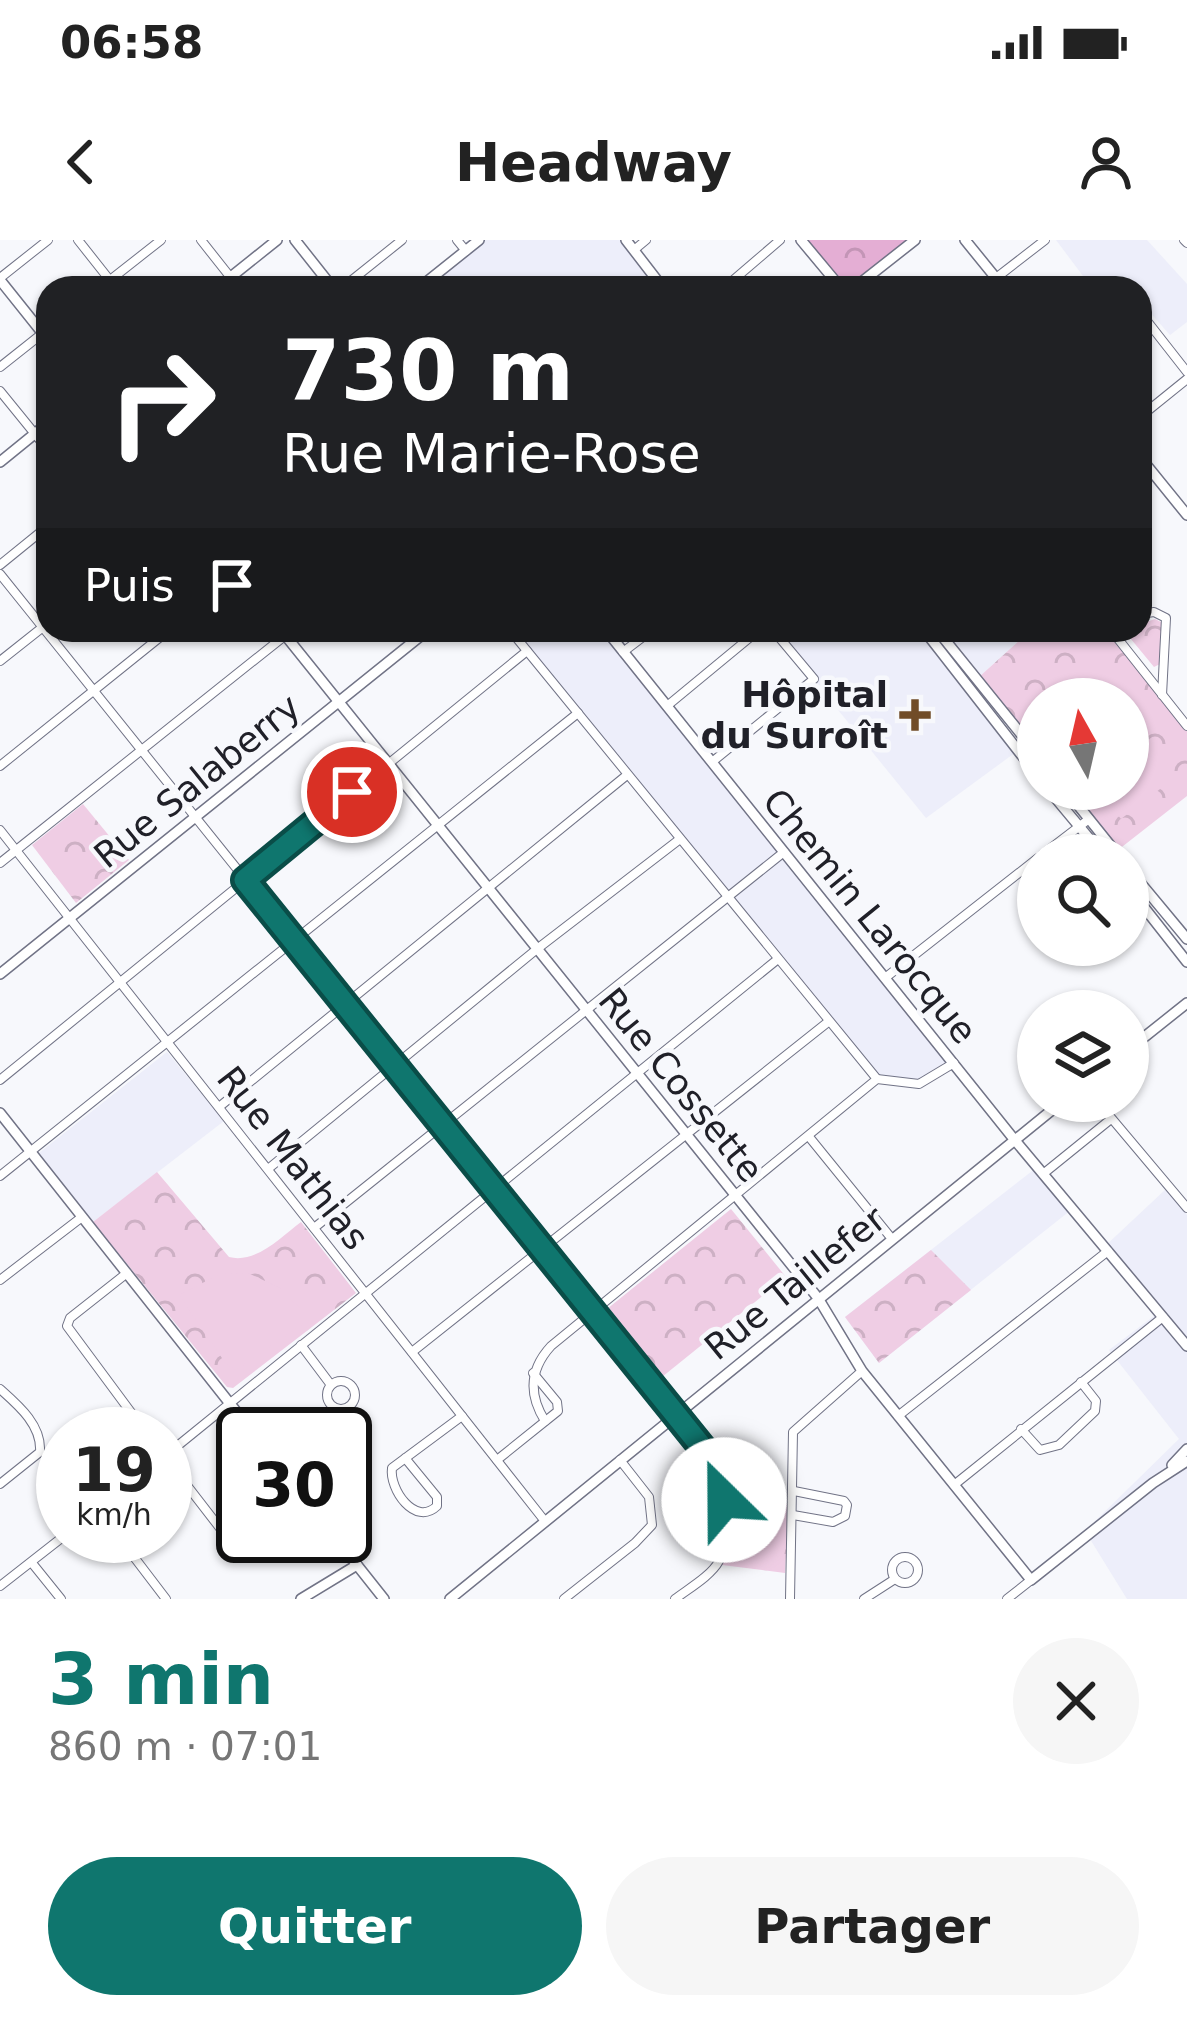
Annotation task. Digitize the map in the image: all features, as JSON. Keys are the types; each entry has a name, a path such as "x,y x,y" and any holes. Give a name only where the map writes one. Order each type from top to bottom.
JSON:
{"street":[{"path":"36,322 0,279 48,240"},
{"path":"78,240 107,276"},
{"path":"122,276 161,240"},
{"path":"201,240 230,276"},
{"path":"232,276 277,240"},
{"path":"295,240 324,276"},
{"path":"357,276 402,240"},
{"path":"457,240 466,250"},
{"path":"434,276 479,240"},
{"path":"646,240 630,245 654,276"},
{"path":"738,276 780,240"},
{"path":"801,240 831,276"},
{"path":"869,276 915,240"},
{"path":"965,240 992,276"},
{"path":"1008,276 1045,240"},
{"path":"1152,328 1187,376 1152,407"},
{"path":"0,367 36,341"},
{"path":"0,391 35,434 0,462"},
{"path":"1152,472 1187,515"},
{"path":"36,537 0,570 36,614"},
{"path":"1152,612 1166,618 1162,697"},
{"path":"0,662 36,632"},
{"path":"57,642 716,1466 724,1500 721,1558 682,1597"},
{"path":"0,766 154,642"},
{"path":"0,863 274,642"},
{"name":"Rue Cossette","path":"294,642 818,1298 862,1371 1031,1580"},
{"name":"Rue Salaberry","path":"0,974 413,642"},
{"path":"520,642 877,1079 919,1084 954,1064"},
{"name":"Chemin Larocque","path":"615,642 1013,1138 1187,1346"},
{"path":"623,652 636,642"},
{"path":"667,706 744,642"},
{"path":"712,762 814,679 783,642"},
{"path":"935,642 1017,732"},
{"path":"945,642 1017,746"},
{"path":"1121,642 1187,726"},
{"path":"0,1080 527,651"},
{"path":"0,1176 578,713"},
{"path":"219,1107 628,775"},
{"path":"1071,810 1096,834"},
{"path":"1077,810 1091,834"},
{"path":"1068,834 1084,822"},
{"name":"Rue Mathias","path":"0,830 544,1520"},
{"path":"268,1169 680,839"},
{"path":"314,1228 784,852"},
{"path":"885,978 1017,874"},
{"path":"1149,893 1187,939"},
{"path":"1149,914 1187,962"},
{"path":"192,1433 778,959"},
{"path":"1149,1033 1187,1003"},
{"path":"412,1352 828,1022"},
{"path":"545,1421 539,1412 533,1372 551,1346 877,1079"},
{"path":"0,1113 232,1407"},
{"name":"Rue Taillefer","path":"450,1599 1035,1122"},
{"path":"1043,1174 1107,1122"},
{"path":"1114,1122 1187,1208"},
{"path":"810,1138 892,1239"},
{"path":"0,1280 82,1217"},
{"path":"898,1416 1108,1251"},
{"path":"127,1273 70,1318 67,1326 127,1407"},
{"path":"954,1485 1163,1317"},
{"path":"301,1345 331,1385"},
{"path":"790,1599 793,1432 862,1371"},
{"path":"497,1460 558,1411 557,1402 533,1372"},
{"path":"1021,1429 1040,1450 1059,1445 1095,1411 1096,1401 1081,1382"},
{"path":"0,1389 39,1430 40,1452 0,1484"},
{"path":"405,1458 437,1497 437,1507 430,1514 412,1510 392,1482 392,1468 405,1458 462,1416"},
{"path":"1165,1474 1187,1449"},
{"path":"564,1599 652,1525 650,1497 620,1459"},
{"path":"1007,1599 1187,1461"},
{"path":"192,1491 216,1523"},
{"path":"793,1515 840,1521 847,1505 794,1492"},
{"path":"0,1586 36,1558"},
{"path":"31,1562 61,1599"},
{"path":"139,1563 166,1599"},
{"path":"301,1599 357,1565 384,1599"},
{"path":"864,1599 895,1579"}],"shaded area":[{"path":"482,240 623,240 651,276 436,276"},
{"path":"1056,240 1147,240 1187,284 1187,322 1170,335 1152,315 1152,276 1083,276"},
{"path":"524,642 609,642 951,1068 915,1088 886,1085 871,1074"},
{"name":"Hôpital du Suroît","path":"783,642 930,642 1016,752 926,818"},
{"path":"951,642 1018,642 979,677"},
{"path":"167,1052 224,1121 93,1222 39,1153"},
{"path":"1036,1168 1071,1210 879,1363 845,1317"},
{"path":"1166,1189 1187,1215 1187,1599 1127,1599 1085,1531 1179,1439 1109,1350 1154,1316 1102,1249"}],"green space":[{"path":"801,240 915,240 869,276 831,276"},
{"path":"1152,620 1163,623 1160,664 1154,667 1133,642 1152,642"},
{"path":"1018,642 1115,642 1145,678 1017,678 1017,725 979,677"},
{"path":"1149,683 1187,728 1187,796 1138,834 1105,834 1086,810 1149,810"},
{"path":"1149,739 1177,776 1149,798"},
{"path":"83,804 129,860 76,903 32,845"},
{"path":"157,1172 229,1257 258,1253 301,1222 356,1293 233,1388 227,1387 93,1222"},
{"path":"731,1209 786,1277 657,1381 602,1313"},
{"path":"931,1250 971,1290 879,1363 845,1317"},
{"path":"248,1273 280,1288 310,1319 236,1370 226,1364 179,1295 220,1274"},
{"path":"726,1500 789,1504 785,1573 722,1565"}],"place":[{"name":"Hôpital du Suroît","path":"915,715"}],"route":[{"path":"352,792 245,880 705,1451 716,1466 724,1500"}]}
